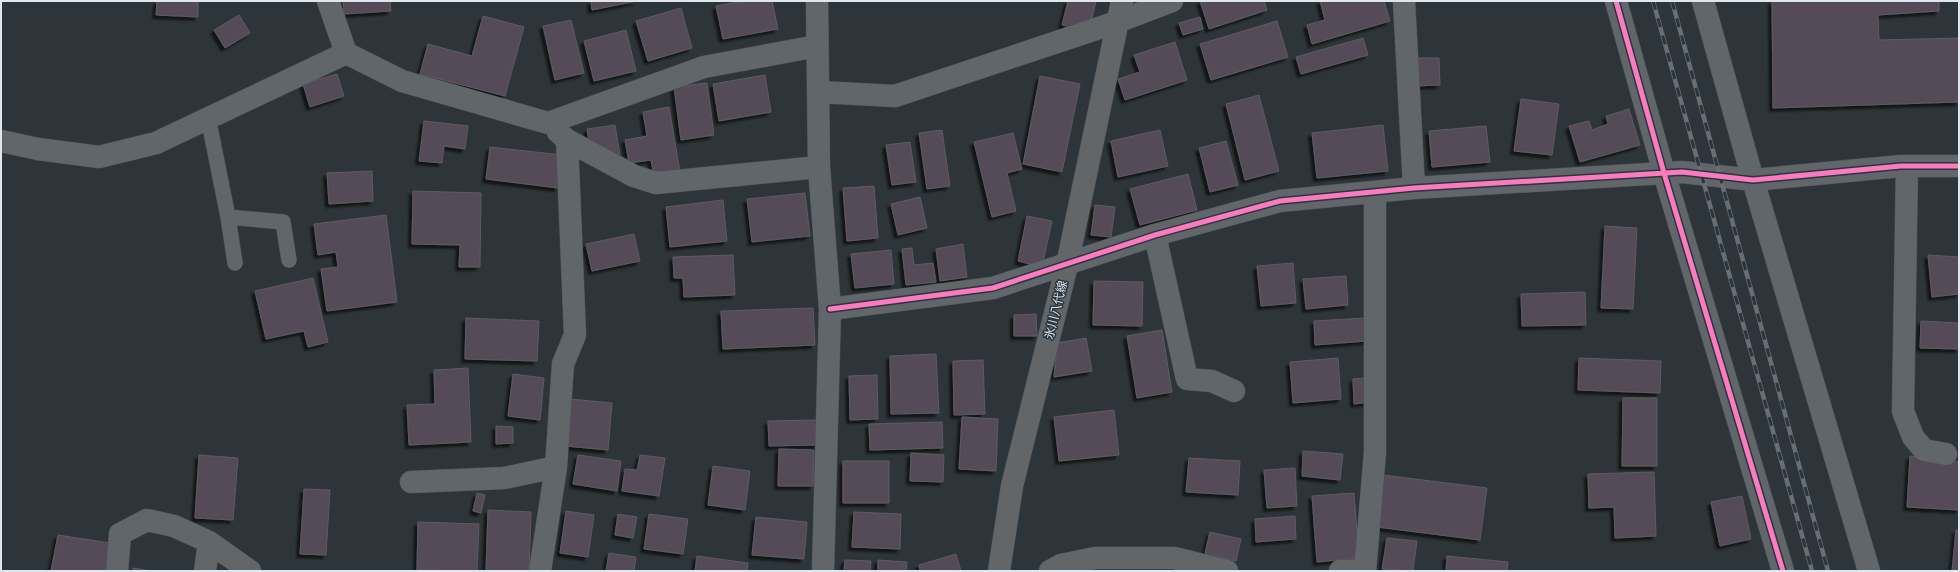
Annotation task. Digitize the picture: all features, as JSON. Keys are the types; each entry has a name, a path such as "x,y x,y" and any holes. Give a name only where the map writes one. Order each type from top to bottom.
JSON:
{"main road":[{"name":"氷川八代線","path":"999,571 1012,486 1067,264 1122,1"}],"street":[{"path":"328,1 346,52 402,81 548,123 567,140 634,176 656,183 819,167"},
{"path":"817,1 819,167 830,309 823,571"},
{"path":"818,92 895,96 1117,22 1172,1"},
{"path":"1404,1 1414,188"},
{"path":"1616,1 1664,173 1783,571"},
{"path":"1703,1 1753,180 1869,571"},
{"path":"548,123 704,67 817,46"},
{"path":"1,142 38,149 99,157 156,143 346,52"},
{"path":"540,571 556,467 563,364 574,336 567,140"},
{"path":"1908,166 1903,411 1913,437 1924,450 1946,454"},
{"path":"830,309 993,288 1155,235 1280,201 1414,188 1682,172 1753,180 1908,166 1959,166"},
{"path":"1340,571 1365,570 1375,452 1375,192"},
{"path":"1155,235 1187,379 1212,381 1234,391"},
{"path":"411,482 504,478 556,467"},
{"path":"117,571 120,534 147,520 174,526 209,542 250,571"},
{"path":"205,571 209,542"},
{"path":"1050,571 1061,565 1095,558 1174,558 1227,571"}],"lane":[{"path":"208,118 228,217 235,263"},
{"path":"228,217 284,222 289,260"}],"building":[{"path":"157,1 198,1 198,17 156,15"},
{"path":"343,1 390,1 391,11 344,14"},
{"path":"591,1 637,1 592,10"},
{"path":"743,1 772,1 778,29 723,39 716,6"},
{"path":"1068,1 1096,1 1089,31 1062,25"},
{"path":"1200,1 1264,1 1267,10 1209,29"},
{"path":"1320,1 1384,1 1390,21 1312,44 1307,25 1325,20"},
{"path":"1772,1 1939,1 1939,11 1878,15 1879,40 1959,38 1959,102 1773,108"},
{"path":"681,8 692,48 648,61 636,21"},
{"path":"239,15 250,33 225,48 214,30"},
{"path":"483,16 524,27 505,96 420,74 428,44 472,56"},
{"path":"1200,17 1203,29 1183,35 1179,23"},
{"path":"571,20 584,73 555,80 543,26"},
{"path":"1277,21 1288,57 1211,80 1200,44"},
{"path":"626,30 636,71 594,81 584,41"},
{"path":"1363,38 1368,55 1301,74 1296,57"},
{"path":"1175,42 1187,80 1125,100 1118,79 1140,72 1134,55"},
{"path":"1415,58 1439,58 1440,85 1416,86"},
{"path":"337,74 344,96 310,107 303,84"},
{"path":"765,75 771,112 719,121 713,84"},
{"path":"1040,76 1080,84 1062,172 1023,164"},
{"path":"707,83 714,135 681,140 674,87"},
{"path":"1259,95 1279,171 1245,180 1226,104"},
{"path":"1521,99 1559,104 1552,155 1514,151"},
{"path":"669,107 680,172 654,176 651,160 629,163 625,140 647,136 643,112"},
{"path":"1629,109 1640,145 1580,162 1569,126 1589,121 1592,130 1608,124 1606,116"},
{"path":"424,121 468,126 465,149 444,146 442,163 419,161"},
{"path":"615,125 620,155 612,157 590,147 587,129"},
{"path":"1383,125 1388,171 1317,178 1312,133"},
{"path":"1486,126 1490,162 1432,167 1429,131"},
{"path":"942,130 950,186 927,189 919,133"},
{"path":"1160,130 1168,166 1118,177 1111,141"},
{"path":"1013,133 1022,169 1007,173 1016,211 992,217 974,142"},
{"path":"1226,141 1238,185 1210,192 1199,148"},
{"path":"910,142 916,182 892,185 886,145"},
{"path":"490,147 562,155 558,188 486,179"},
{"path":"372,171 373,201 329,204 327,173"},
{"path":"1188,174 1197,210 1140,225 1130,189"},
{"path":"874,186 878,238 847,241 843,188"},
{"path":"413,191 481,193 480,267 459,267 460,245 412,244"},
{"path":"805,193 810,236 752,242 747,199"},
{"path":"920,197 927,228 898,235 891,204"},
{"path":"723,200 727,241 670,247 666,207"},
{"path":"1095,205 1115,207 1111,237 1091,235"},
{"path":"386,215 397,302 327,311 321,269 338,267 336,252 318,255 314,224"},
{"path":"1027,216 1052,221 1042,267 1018,261"},
{"path":"1605,226 1637,228 1633,309 1601,308"},
{"path":"634,234 640,261 592,271 586,244"},
{"path":"963,244 967,277 940,281 936,249"},
{"path":"912,248 914,265 933,263 936,282 906,285 902,249"},
{"path":"891,250 894,284 855,288 851,254"},
{"path":"733,255 735,295 684,297 683,278 674,278 673,257"},
{"path":"1928,255 1959,257 1959,294 1932,297"},
{"path":"1293,263 1296,303 1261,306 1257,266"},
{"path":"1346,276 1348,305 1306,309 1303,279"},
{"path":"313,278 328,342 308,347 304,331 266,339 255,291"},
{"path":"1094,281 1143,282 1142,326 1093,325"},
{"path":"1585,292 1586,325 1522,326 1521,294"},
{"path":"813,308 815,345 723,349 721,311"},
{"path":"1036,314 1037,336 1014,336 1014,315"},
{"path":"466,318 539,321 537,361 465,359"},
{"path":"1366,318 1367,341 1315,345 1314,321"},
{"path":"1921,321 1959,323 1959,349 1920,348"},
{"path":"1162,330 1172,392 1137,398 1127,336"},
{"path":"1086,338 1092,371 1054,377 1057,343"},
{"path":"936,354 939,413 891,414 890,356"},
{"path":"1338,358 1341,399 1293,403 1290,362"},
{"path":"1579,358 1661,361 1660,393 1578,390"},
{"path":"983,360 985,414 954,415 953,361"},
{"path":"468,368 471,442 409,445 407,405 435,404 434,370"},
{"path":"513,374 544,378 540,420 508,416"},
{"path":"877,375 878,419 850,420 849,376"},
{"path":"1368,378 1370,402 1354,404 1353,379"},
{"path":"1623,398 1657,398 1657,466 1622,466"},
{"path":"570,399 612,403 608,450 565,446"},
{"path":"1114,410 1119,455 1059,461 1054,417"},
{"path":"962,417 998,419 996,471 959,469"},
{"path":"817,420 818,445 769,446 768,421"},
{"path":"942,422 943,448 870,450 869,424"},
{"path":"496,426 513,427 513,443 496,444"},
{"path":"779,449 814,450 813,486 778,486"},
{"path":"1303,451 1343,454 1340,480 1302,476"},
{"path":"911,453 944,455 943,482 910,481"},
{"path":"199,455 238,458 233,520 195,518"},
{"path":"578,455 621,461 617,491 573,484"},
{"path":"640,455 665,458 659,496 622,491 625,469 637,470"},
{"path":"1910,456 1959,462 1959,510 1907,507"},
{"path":"1189,458 1240,461 1238,495 1186,492"},
{"path":"843,461 889,461 889,503 843,503"},
{"path":"713,466 750,471 745,510 708,505"},
{"path":"1295,468 1297,506 1267,508 1264,470"},
{"path":"1654,472 1656,536 1615,538 1614,507 1589,508 1588,474"},
{"path":"1383,475 1487,488 1480,540 1377,527"},
{"path":"304,489 330,490 326,555 300,554"},
{"path":"477,493 485,495 481,513 473,511"},
{"path":"1354,493 1359,558 1317,562 1312,496"},
{"path":"1742,496 1751,539 1720,546 1711,502"},
{"path":"488,510 531,512 529,571 486,571"},
{"path":"566,511 594,515 588,557 560,553"},
{"path":"854,512 901,514 900,549 852,547"},
{"path":"618,514 637,517 633,538 615,535"},
{"path":"649,514 688,519 683,554 644,549"},
{"path":"1295,516 1296,539 1256,542 1255,519"},
{"path":"756,517 807,522 804,559 752,555"},
{"path":"418,522 479,524 477,571 417,570"},
{"path":"1956,530 1959,530 1959,571 1952,571"},
{"path":"1210,532 1241,539 1236,561 1205,553"},
{"path":"58,535 110,543 106,571 51,571"},
{"path":"1387,538 1417,541 1413,571 1382,569"},
{"path":"609,553 636,557 634,571 606,571"},
{"path":"956,554 961,571 920,571 919,565"},
{"path":"697,556 748,563 747,571 695,571"},
{"path":"1447,556 1508,562 1507,571 1446,571"},
{"path":"845,560 871,561 870,571 844,571"},
{"path":"878,560 907,562 906,571 878,571"},
{"path":"133,568 151,571 133,571"}],"railway":[{"path":"1653,1 1812,571"},
{"path":"1672,1 1828,571"}],"cycle path":[{"path":"1616,1 1664,173 1783,571"},
{"path":"830,309 993,288 1155,235 1280,201 1414,188 1682,172 1753,180 1901,166 1959,166"}]}
